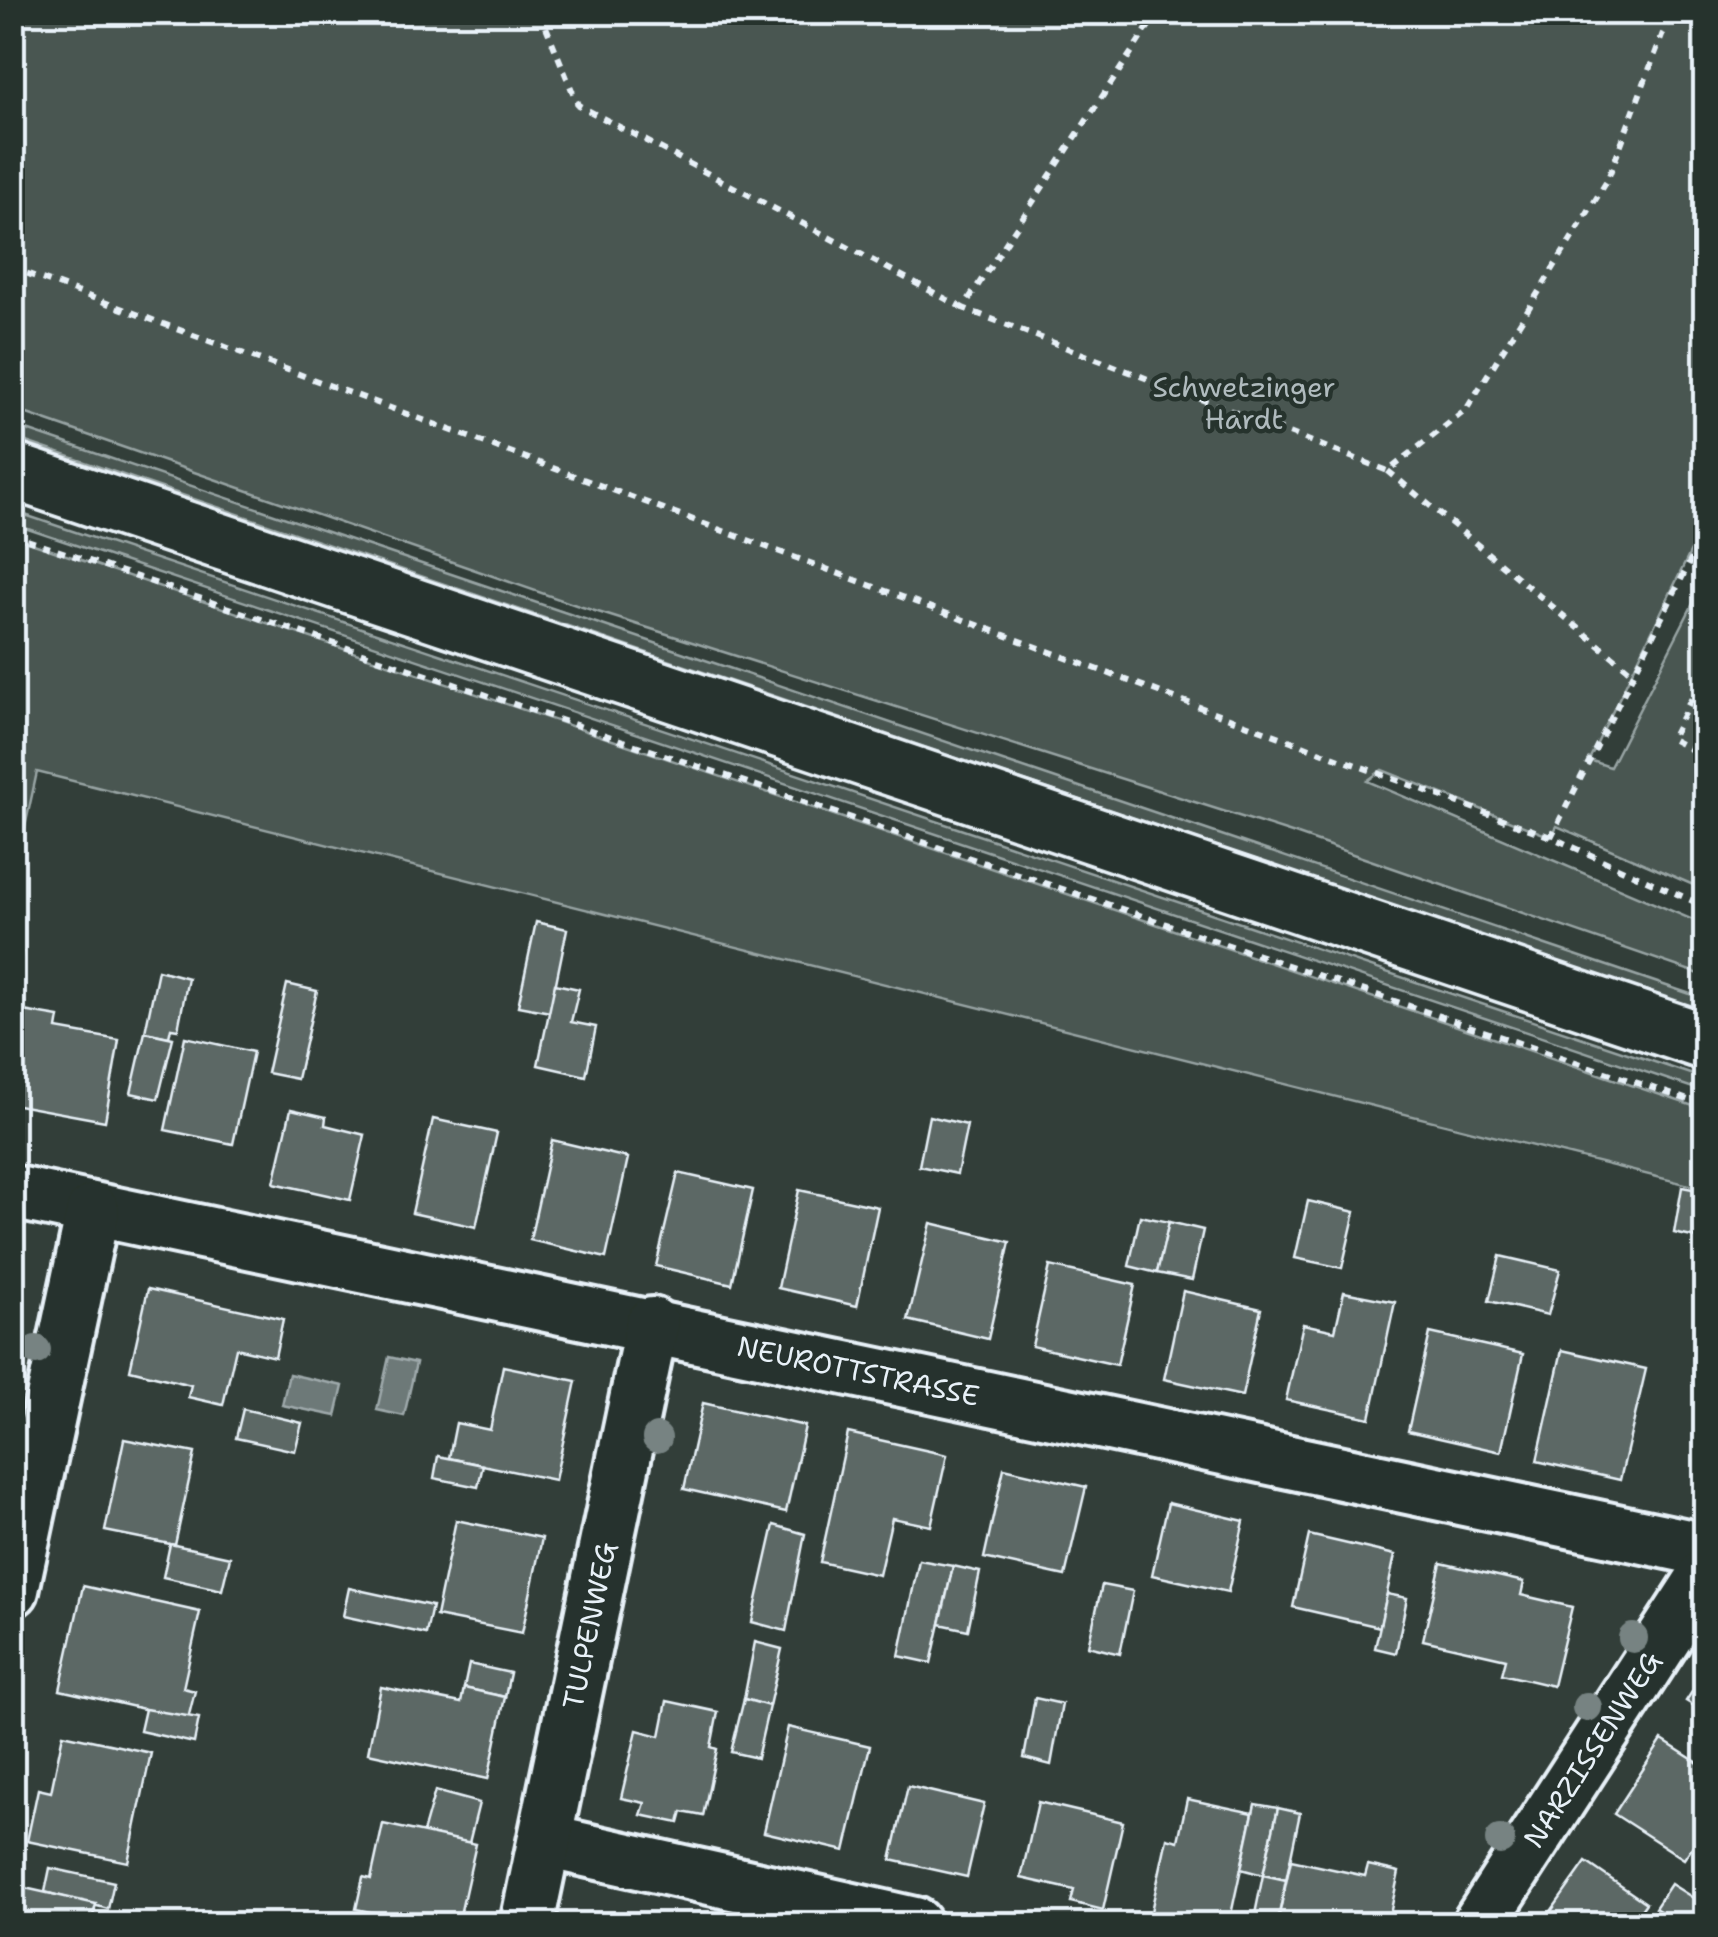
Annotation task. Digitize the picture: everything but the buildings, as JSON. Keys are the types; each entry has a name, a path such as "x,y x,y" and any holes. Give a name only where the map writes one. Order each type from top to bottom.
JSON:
{"street":[{"path":"12,470 1700,1040"},
{"name":"NEUROTTSTRASSE","path":"12,1192 652,1324 1706,1550"},
{"path":"12,1590 94,1211"},
{"name":"TULPENWEG","path":"527,1924 652,1324"},
{"name":"NARZISSENWEG","path":"1479,1924 1706,1574"},
{"path":"546,1840 915,1924"}],"path":[{"path":"540,12 578,105 964,308 1388,472 1633,674"},
{"path":"964,308 1158,12"},
{"path":"1388,472 1466,410 1608,181 1671,12"},
{"path":"12,268 1550,837 1706,907"},
{"path":"1550,837 1706,530"},
{"path":"12,535 1706,1106"},
{"path":"1706,670 1671,739 1706,757"}],"green space":[{"name":"Schwetzinger Hardt","path":"13,12 1705,13 1705,522 1589,760 1610,767 1705,580 1705,890 1557,826 1551,837 1382,770 1367,781 1705,925 1705,976 1295,834 576,605 13,409"},
{"path":"12,425 1705,999 1705,1012 13,438"},
{"path":"13,511 1705,1079 1705,1092 13,524"},
{"path":"13,537 1705,1110 1705,1189 37,772 13,882"}],"shaded area":[{"path":"389,1357 416,1363 404,1416 377,1410"},
{"path":"289,1374 343,1386 336,1416 282,1405"}]}
